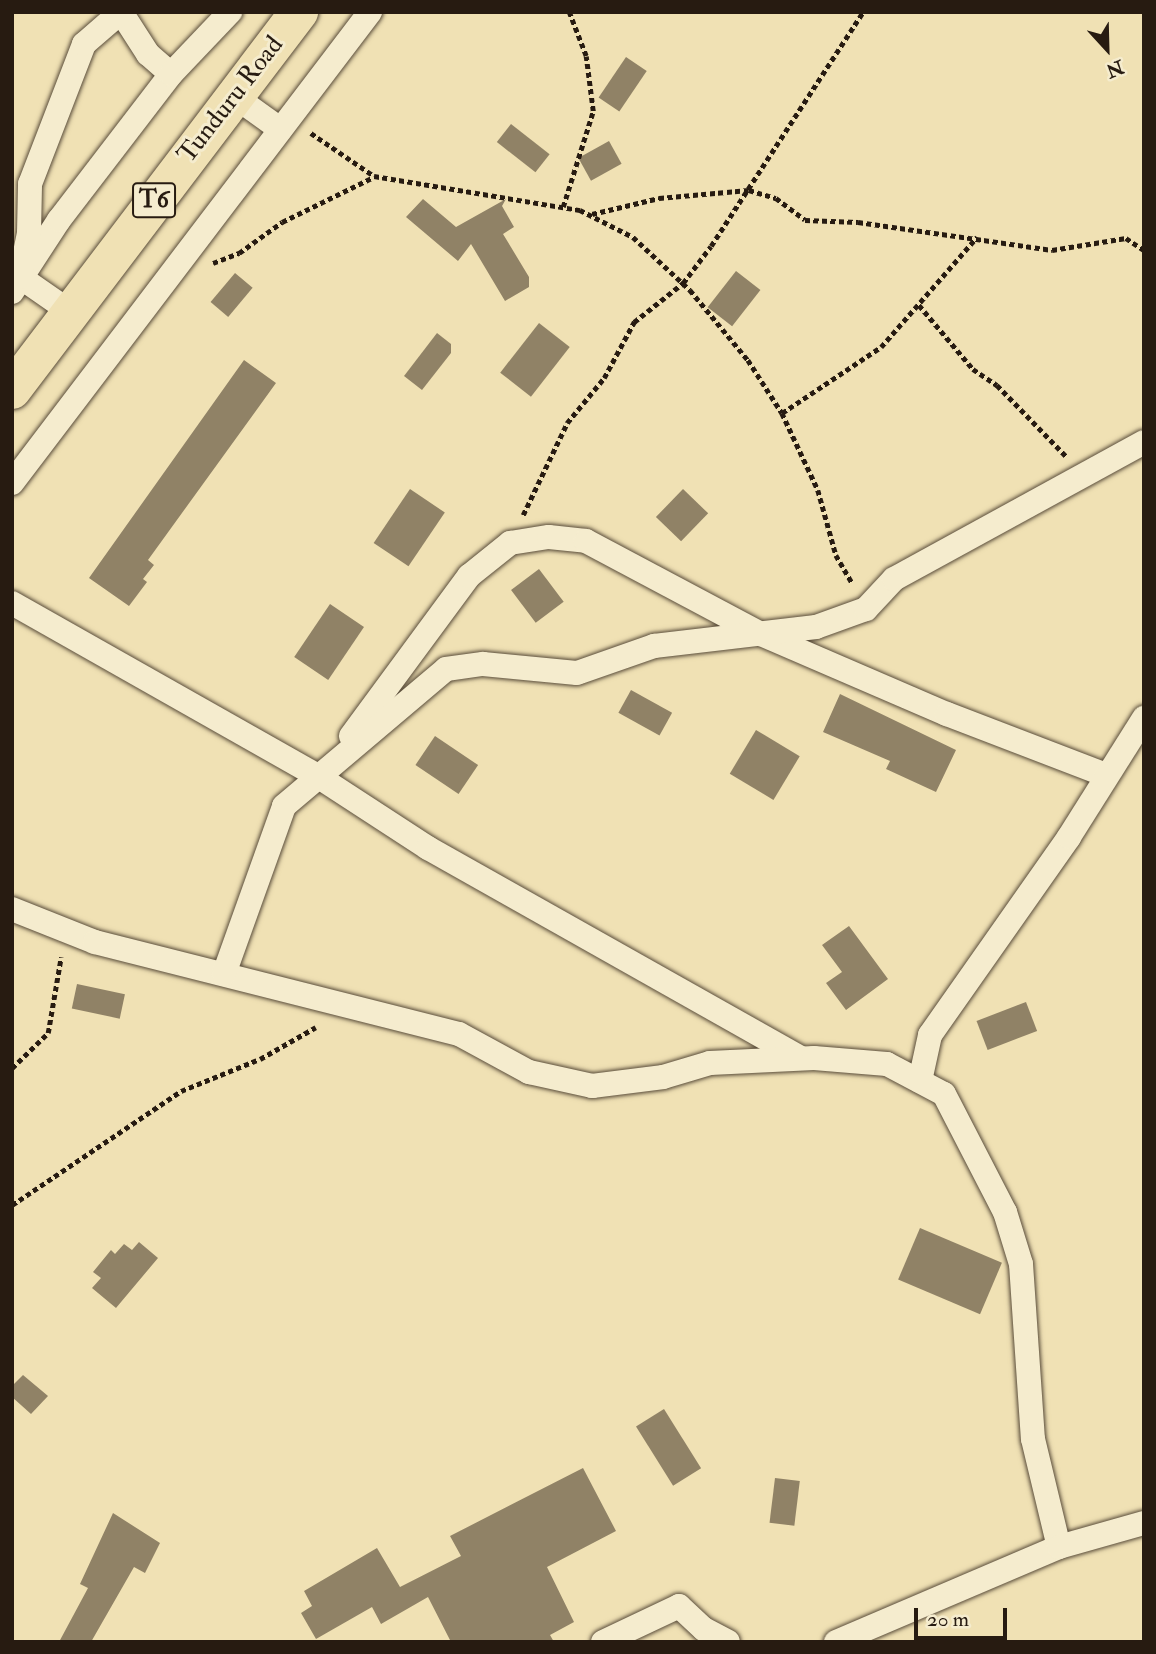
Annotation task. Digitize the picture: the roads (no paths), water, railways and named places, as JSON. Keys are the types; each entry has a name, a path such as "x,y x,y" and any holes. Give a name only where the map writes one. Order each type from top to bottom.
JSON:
{"highway":[{"name":"Tunduru Road","path":"12,390 69,311 299,12"}],"street":[{"path":"16,284 29,233 30,184 84,44 121,12 148,54 171,74"},
{"path":"16,284 171,74 230,12"},
{"path":"12,483 370,12"},
{"path":"234,96 284,124"},
{"path":"16,284 69,311"},
{"path":"225,974 284,806 446,668 482,664 577,673 654,646 816,626 866,609 894,579 1144,442"},
{"path":"318,777 469,576 510,543 549,537 586,541 761,634 1105,775"},
{"path":"12,603 318,777 428,848 800,1058"},
{"path":"920,1081 930,1035 1069,837 1105,775 1144,718"},
{"path":"12,909 66,928 95,942 459,1034 529,1072 592,1086 663,1077 709,1063 800,1058 887,1064 944,1094 980,1158 1004,1212 1021,1264 1033,1439 1059,1547"},
{"path":"836,1642 1059,1547 1144,1523"},
{"path":"603,1642 678,1606 704,1629 728,1642"}]}
